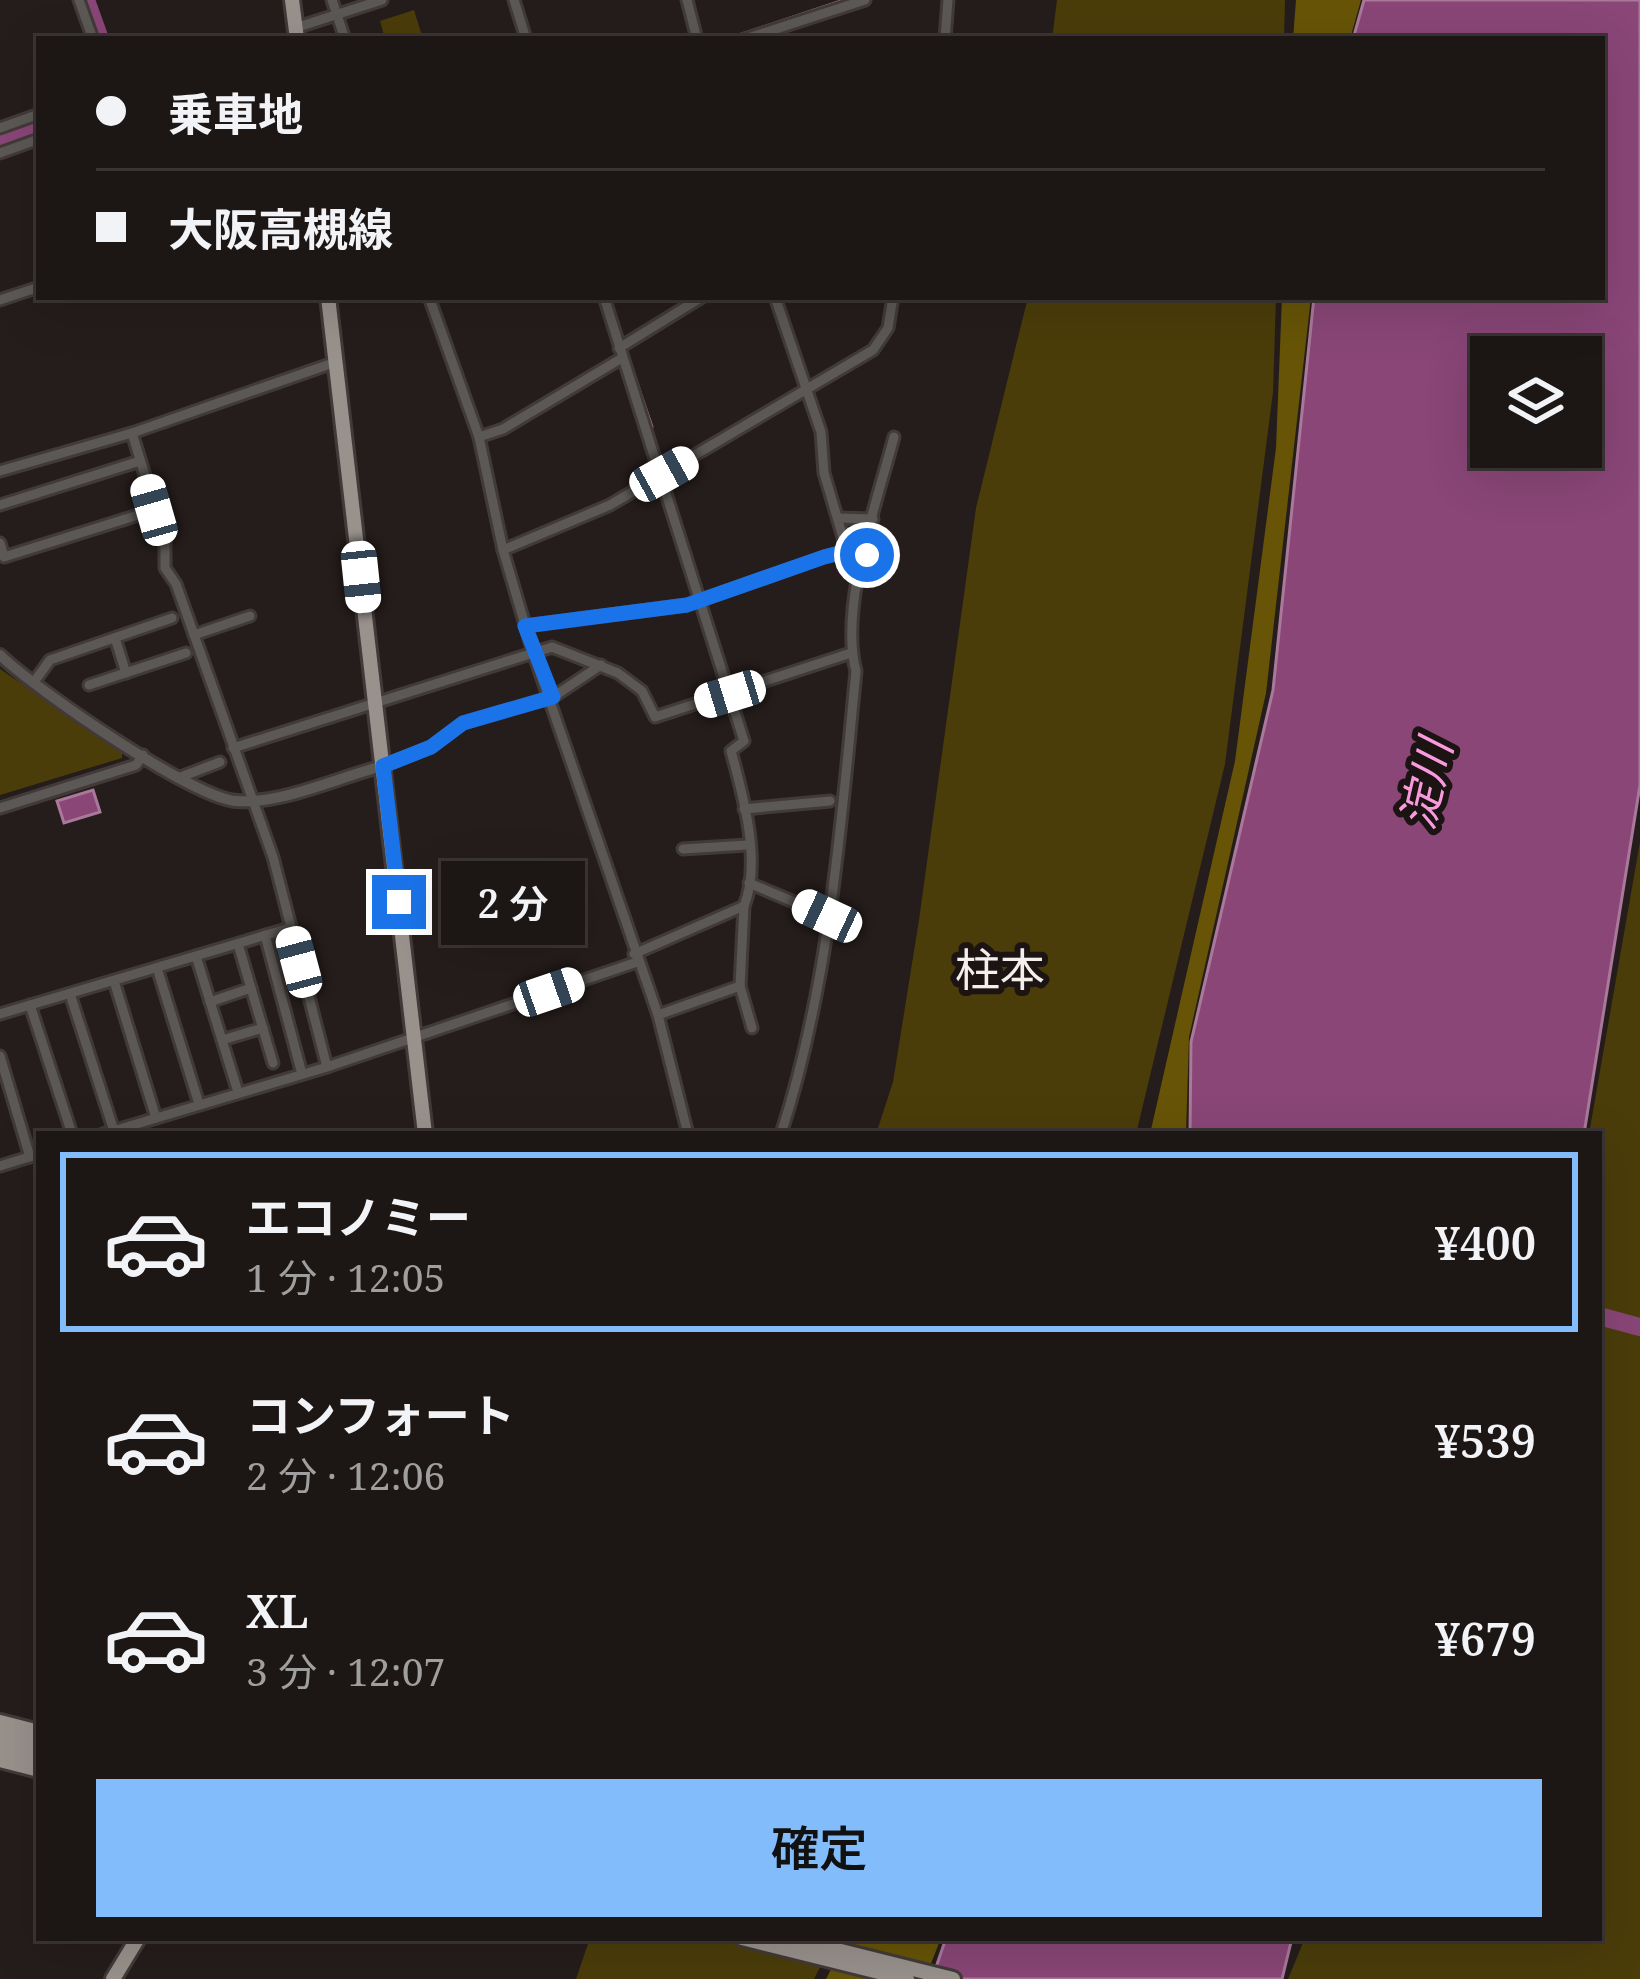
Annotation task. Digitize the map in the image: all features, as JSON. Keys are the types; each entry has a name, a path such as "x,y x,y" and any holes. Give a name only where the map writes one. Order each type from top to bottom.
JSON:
{"main road":[{"path":"292,0 296,33"},
{"path":"328,300 425,1131"},
{"path":"0,1722 36,1731"},
{"path":"0,1735 36,1745"},
{"path":"0,1747 36,1757"},
{"path":"0,1760 36,1769"},
{"path":"113,1979 136,1941"},
{"path":"754,1941 907,1979"},
{"path":"801,1941 953,1979"}],"street":[{"path":"79,0 92,36"},
{"path":"332,0 344,36"},
{"path":"296,33 382,0"},
{"path":"514,0 525,36"},
{"path":"687,0 696,36"},
{"path":"754,36 865,0"},
{"path":"945,36 948,0"},
{"path":"0,128 36,115"},
{"path":"0,153 36,140"},
{"path":"0,300 36,288"},
{"path":"430,300 479,437 503,550 533,652 553,697 658,1015 683,1131"},
{"path":"605,300 664,474 744,742 731,751 747,844 749,883 740,986 752,1028"},
{"path":"479,437 503,429 697,300"},
{"path":"776,300 821,432 824,473 847,551"},
{"path":"503,550 610,505 873,350 888,328 893,300"},
{"path":"0,471 132,433 336,362"},
{"path":"132,433 165,541 165,568 194,634 252,801 327,1067"},
{"path":"782,1131 799,1080 827,916 856,671 851,653 856,592 894,437"},
{"path":"0,505 140,461"},
{"path":"0,543 4,556 154,510"},
{"path":"838,518 873,519"},
{"path":"525,626 702,601 847,551 867,555"},
{"path":"194,634 250,616"},
{"path":"34,682 49,661 172,618"},
{"path":"115,638 126,673"},
{"path":"233,748 533,652 569,650 601,665 642,691 655,717 851,653"},
{"path":"89,685 186,653"},
{"path":"0,655 178,778 220,799 252,801 383,766 431,747 463,723 553,697 601,665"},
{"path":"0,808 136,765 142,755"},
{"path":"178,778 220,762"},
{"path":"744,809 830,801"},
{"path":"683,849 747,844"},
{"path":"749,883 827,916"},
{"path":"112,1131 416,1038 636,958 744,906"},
{"path":"0,1014 290,928"},
{"path":"265,935 302,1074"},
{"path":"238,944 274,1063"},
{"path":"196,956 238,1093"},
{"path":"158,968 199,1105"},
{"path":"114,981 156,1118"},
{"path":"658,1015 740,986"},
{"path":"210,1002 251,988"},
{"path":"70,994 109,1131"},
{"path":"30,1005 71,1131"},
{"path":"222,1040 263,1028"},
{"path":"0,1056 35,1155 0,1166"}],"shaded area":[{"path":"1057,0 1285,0 1284,36 1052,36"},
{"path":"1296,0 1361,0 1351,36 1293,36"},
{"path":"414,10 422,36 384,36 380,21"},
{"path":"1027,300 1276,300 1273,392 1225,764 1137,1131 877,1131 893,1082 919,920 976,508"},
{"path":"1282,300 1311,300 1266,693 1189,1037 1186,1131 1151,1131 1235,761 1276,448"},
{"path":"0,669 122,752 122,758 0,795"},
{"path":"1640,842 1640,1979 1288,1979 1304,1941 1602,1941 1602,1131 1590,1131"},
{"path":"589,1941 833,1941 814,1979 576,1979"},
{"path":"845,1941 940,1941 925,1979 826,1979"}],"water":[{"name":"淀川","path":"1364,0 1640,0 1640,785 1584,1131 1190,1131 1191,1042 1273,690 1314,300 1605,300 1605,36 1354,36"},
{"path":"93,790 100,812 64,823 57,801"},
{"path":"945,1941 1291,1941 1282,1979 932,1979"}],"waterway":[{"path":"86,0 99,36"},
{"path":"736,36 844,0"},
{"path":"0,139 36,127"},
{"path":"637,342 708,300"},
{"path":"626,351 652,427"},
{"path":"1602,1317 1640,1327"}],"district":[{"name":"柱本","path":"1000,968"}],"route":[{"path":"399,902 383,766 431,747 463,723 553,697 525,626 687,605 824,557 847,551 867,555"}]}
